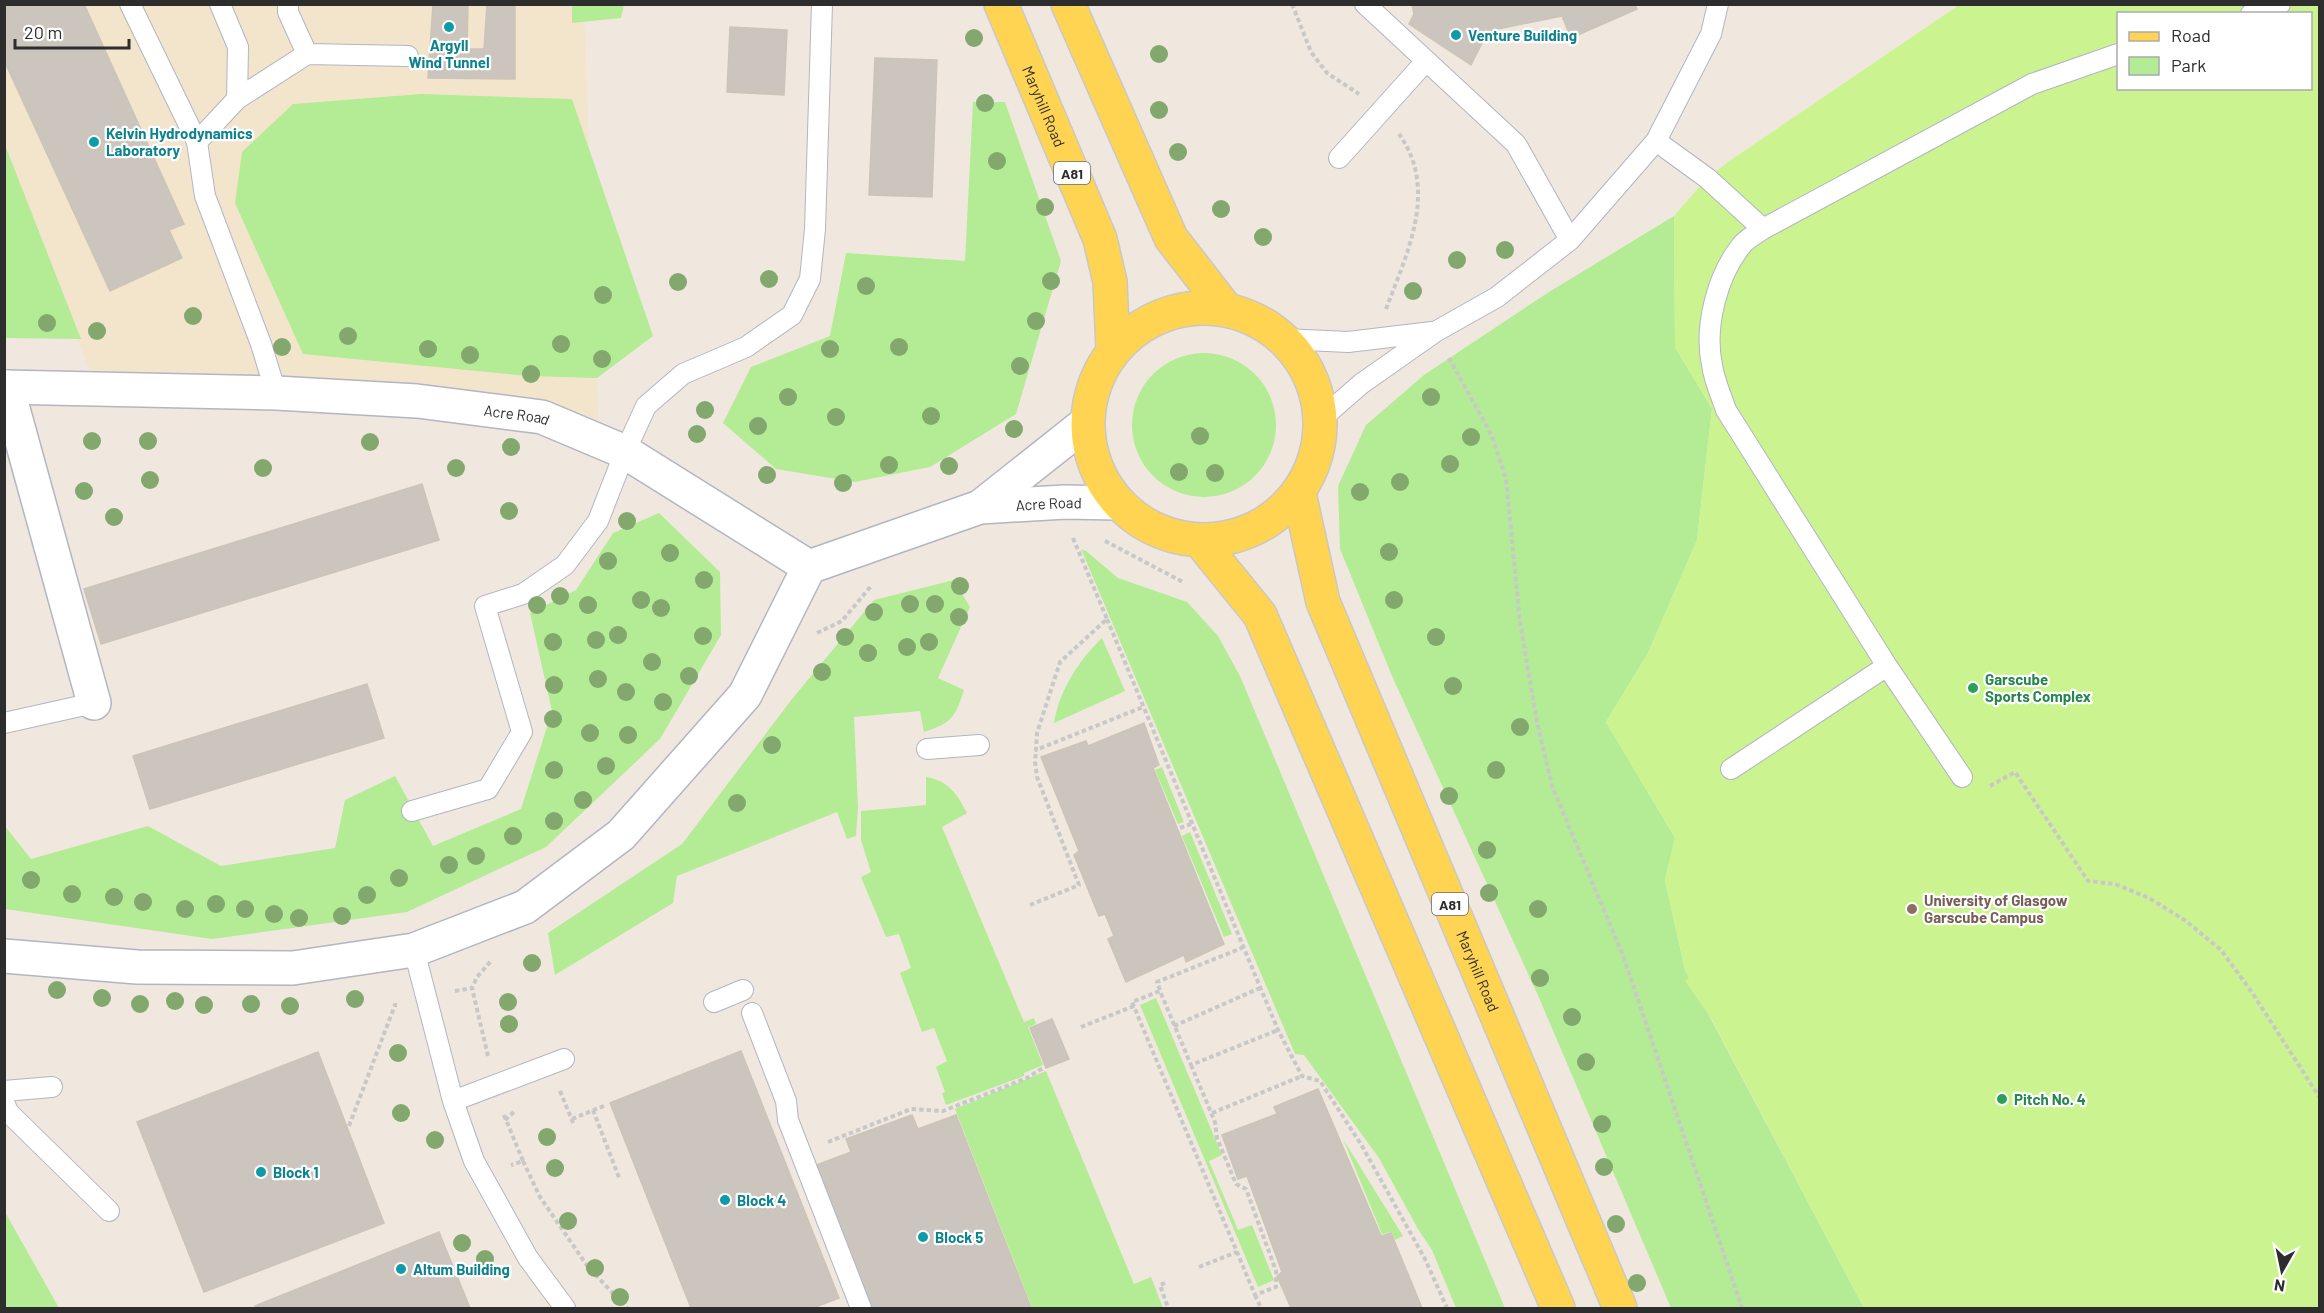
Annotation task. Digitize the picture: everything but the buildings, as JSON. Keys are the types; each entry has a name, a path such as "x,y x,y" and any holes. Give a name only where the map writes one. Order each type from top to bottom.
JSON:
{"main road":[{"name":"Maryhill Road","path":"1001,4 1100,239 1110,282 1113,350"},
{"path":"1068,4 1171,238 1226,309"},
{"path":"1184,309 1226,309 1257,320 1284,339 1303,362 1315,389 1321,418 1319,444 1312,470 1299,493 1272,519 1238,536 1200,541 1169,536 1141,523 1117,503 1100,479 1090,452 1086,423 1090,396 1099,372 1113,350 1145,323 1184,309"},
{"name":"Maryhill Road","path":"1299,493 1323,602 1620,1308"},
{"path":"1200,541 1260,615 1558,1308"}],"street":[{"name":"Acre Road","path":"6,387 276,393 417,401 542,417 625,452 809,567 980,507 1065,502 1117,503"},
{"path":"6,387 94,704"},
{"name":"Acre Road","path":"980,507 1086,423"},
{"path":"4,956 137,967 293,968 414,950 525,908 621,835 745,695 809,567"}],"lane":[{"path":"130,4 198,142 205,196 261,344 276,393"},
{"path":"220,4 238,47 237,99"},
{"path":"288,4 288,12 307,54"},
{"path":"412,811 488,789 522,732 485,606 523,594 565,565 598,521 646,406 683,374 746,347 792,315 810,279 816,229 822,4"},
{"path":"1365,4 1516,144 1570,240"},
{"path":"1321,418 1361,384 1435,332 1497,297 1570,240 1656,141 1711,34 1718,4"},
{"path":"2257,12 2280,4"},
{"path":"198,142 237,99 307,54 408,56"},
{"path":"1962,777 1887,666 1726,410 1712,365 1710,332 1717,296 1729,265 1743,244 1763,229 2032,84 2117,54"},
{"path":"1339,158 1426,61"},
{"path":"1656,141 1707,178 1763,229"},
{"path":"1284,339 1348,342 1435,332"},
{"path":"1731,769 1887,666"},
{"path":"4,723 94,704"},
{"path":"927,749 979,745"},
{"path":"414,950 453,1101 474,1161 528,1258 565,1308"},
{"path":"714,1002 743,990"},
{"path":"752,1013 786,1101 788,1120 861,1308"},
{"path":"453,1101 564,1059"},
{"path":"4,1090 52,1087"},
{"path":"4,1102 8,1112 109,1211"}],"path":[{"path":"1292,4 1311,52 1327,73 1382,109 1410,150 1419,188 1414,234 1382,319"},
{"path":"1435,332 1492,436 1506,479 1520,622 1537,722 1552,786 1624,958 1742,1308"},
{"path":"1069,530 1242,948 1278,1030 1302,1076"},
{"path":"1099,538 1182,580 1190,587"},
{"path":"810,641 816,633 842,621 877,578"},
{"path":"1030,905 1079,885 1037,777 1035,762 1037,733 1060,662 1107,619"},
{"path":"1036,750 1143,707"},
{"path":"1962,777 1981,775 1990,786 2015,772 2088,881 2115,884 2149,897 2186,921 2221,950 2251,991 2319,1098"},
{"path":"1180,828 1191,824"},
{"path":"1242,948 1157,982 1212,1113 1217,1138 1236,1184 1246,1189 1276,1271 1276,1287 1255,1295"},
{"path":"489,1060 472,987 477,977 499,954"},
{"path":"446,993 472,987"},
{"path":"1174,1026 1260,988"},
{"path":"1160,991 1132,1002 1261,1308"},
{"path":"349,1126 395,1005 406,1003"},
{"path":"1081,1026 1134,1006"},
{"path":"1191,1065 1278,1030"},
{"path":"802,1152 911,1109 943,1111 1027,1078 1043,1068"},
{"path":"1212,1113 1302,1076 1320,1081 1362,1146 1425,1259 1447,1308"},
{"path":"560,1091 574,1125"},
{"path":"572,1119 606,1105"},
{"path":"593,1110 620,1180"},
{"path":"504,1115 540,1197 588,1267 627,1308"},
{"path":"482,1176 523,1161"},
{"path":"1200,1267 1237,1252"},
{"path":"1165,1283 1160,1285 1168,1308"}],"shaded area":[{"path":"5,5 584,5 599,441 541,417 97,389 5,151"}],"green space":[{"path":"572,4 624,5 621,18 572,23"},
{"name":"Garscube Sports Complex","path":"1959,5 2319,5 2319,1308 1864,1308 1711,1018 1685,981 1689,978 1685,970 1665,880 1675,838 1606,722 1648,653 1697,540 1712,409 1675,347 1674,216 1707,178"},
{"path":"421,94 572,99 653,336 597,378 527,376 303,354 235,203 242,152 293,104"},
{"path":"973,102 1005,102 1061,261 1016,414 930,467 855,482 776,469 723,423 751,367 830,336 846,253 965,261"},
{"path":"5,145 81,339 5,338"},
{"path":"1674,216 1675,347 1712,409 1697,540 1648,653 1606,722 1675,838 1665,880 1685,970 1864,1308 1671,1308 1540,1000 1392,676 1340,549 1338,486 1366,425 1424,375 1549,292"},
{"path":"1204,353 1232,358 1255,374 1271,397 1276,425 1271,453 1255,476 1232,492 1204,497 1176,492 1153,476 1137,453 1132,425 1137,397 1153,374 1176,358"},
{"path":"659,513 720,572 721,635 660,739 546,847 407,912 212,939 5,909 4,825 31,859 148,826 221,866 335,848 345,800 395,776 433,846 521,809 552,711 530,613 576,590 613,533"},
{"path":"1081,549 1118,578 1187,602 1218,636 1240,676 1505,1308 1456,1308 1432,1250 1379,1158 1304,1055 1295,1054"},
{"path":"954,580 970,607 938,678 964,690 961,699 955,713 947,722 924,732 920,711 854,717 858,807 856,836 847,839 837,812 677,876 673,903 555,975 548,933 682,844 792,699 874,600"},
{"path":"1102,638 1125,691 1054,723 1060,699 1071,677"},
{"path":"1162,767 1184,822 1178,824 1155,770"},
{"path":"926,777 940,781 951,789 967,813 942,827 1024,1022 1034,1018 1036,1024 1028,1027 1043,1065 1024,1073 1024,1076 946,1105 942,1093 945,1092 936,1067 947,1061 934,1028 922,1032 900,973 911,968 899,934 886,937 861,877 871,872 861,840 861,811 926,805"},
{"path":"1190,832 1232,934 1224,937 1182,836"},
{"path":"1156,998 1222,1155 1209,1161 1238,1230 1252,1225 1274,1280 1258,1287 1140,1005"},
{"path":"1046,1071 1134,1284 1151,1277 1163,1308 1032,1308 955,1109"},
{"path":"1343,1139 1403,1236 1395,1240 1391,1232 1382,1234"},
{"path":"5,1212 59,1308 5,1308"}],"place":[{"name":"Argyll Wind Tunnel","path":"449,27"},
{"name":"Venture Building","path":"1456,35"},
{"name":"Kelvin Hydrodynamics Laboratory","path":"94,142"},
{"name":"Garscube Sports Complex","path":"1973,688"},
{"name":"University of Glasgow Garscube Campus","path":"1912,909"},
{"name":"Pitch No. 4","path":"2002,1099"},
{"name":"Block 1","path":"261,1172"},
{"name":"Block 4","path":"725,1200"},
{"name":"Block 5","path":"923,1237"},
{"name":"Altum Building","path":"401,1269"}]}
